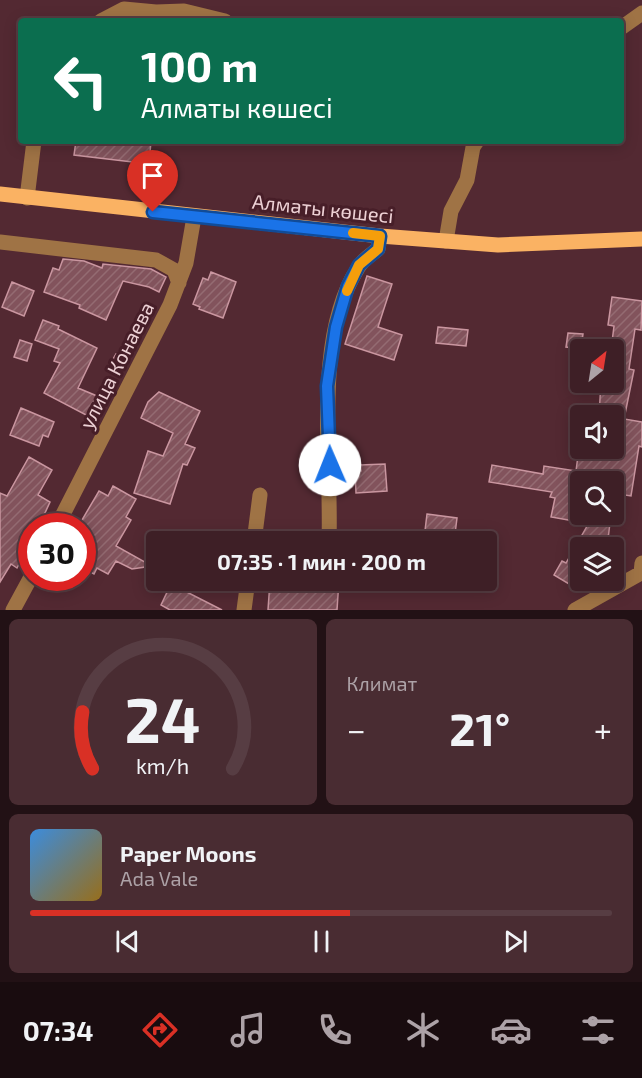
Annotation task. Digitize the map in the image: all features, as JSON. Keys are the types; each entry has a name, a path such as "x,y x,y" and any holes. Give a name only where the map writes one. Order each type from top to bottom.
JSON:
{"main road":[{"name":"Алматы көшесі","path":"0,195 380,236 498,245 642,239"}],"street":[{"path":"107,18 124,9 152,16 184,11 213,18"},
{"path":"624,26 642,13"},
{"path":"27,198 34,144"},
{"path":"446,241 451,211 466,180 475,144"},
{"name":"улица Конаева","path":"64,513 165,315 186,263 194,217"},
{"path":"330,531 327,386 336,327 348,286 359,265 378,249 380,236"},
{"path":"0,242 156,260 174,270 178,283"},
{"path":"255,531 260,495"},
{"path":"575,610 642,570"},
{"path":"13,610 23,591"},
{"path":"244,610 247,591"}],"building":[{"path":"76,144 151,144 149,164 74,155"},
{"path":"63,259 84,261 102,268 103,264 151,269 166,277 159,292 149,287 123,281 106,320 79,308 80,305 44,292 53,268 59,270"},
{"path":"211,272 236,282 223,318 199,309 200,307 193,304 203,278 208,280"},
{"path":"367,276 392,284 378,327 402,335 394,360 345,344"},
{"path":"12,282 34,291 24,316 2,307"},
{"path":"612,297 642,301 641,330 635,329 629,369 634,370 624,419 624,405 600,405 600,393 624,393 624,339 612,339 614,326 608,325"},
{"path":"43,320 59,326 58,329 97,348 78,388 97,396 88,416 44,393 60,363 54,361 59,349 35,340"},
{"path":"438,327 468,330 466,346 436,343"},
{"path":"568,333 583,334 582,339 570,339 570,348 566,347"},
{"path":"20,340 32,344 27,361 14,357"},
{"path":"116,354 128,360 120,373 109,366"},
{"path":"159,392 200,411 185,444 195,448 187,465 183,464 170,504 134,493 148,451 163,456 173,433 141,418 148,402"},
{"path":"21,408 54,422 48,437 43,435 39,446 10,435"},
{"path":"624,419 642,422 642,447 639,446 631,496 624,495 624,471 576,471 578,459 624,459"},
{"path":"29,457 52,470 38,495 50,502 45,513 18,513 18,566 17,568 11,564 0,582 0,493 7,496"},
{"path":"385,464 387,491 356,493 355,472 361,471 360,465"},
{"path":"492,465 543,474 544,466 576,471 570,471 570,520 551,517 555,498 550,497 552,492 489,482"},
{"path":"113,486 136,499 126,517 131,520 116,546 146,563 146,567 132,569 116,561 108,574 97,568 96,570 96,513 86,513 99,491 108,496"},
{"path":"427,514 457,518 455,531 425,531"},
{"path":"588,525 610,525 608,537 581,537"},
{"path":"570,556 570,585 554,575 562,561 566,563"},
{"path":"168,591 185,591 222,610 170,610 161,605"},
{"path":"269,591 338,591 337,610 268,610"}],"slow traffic":[{"path":"347,291 359,265 378,249 380,236 353,233"}],"route":[{"path":"153,212 380,236 378,249 359,265 348,286 336,327 327,386 330,465"}]}
